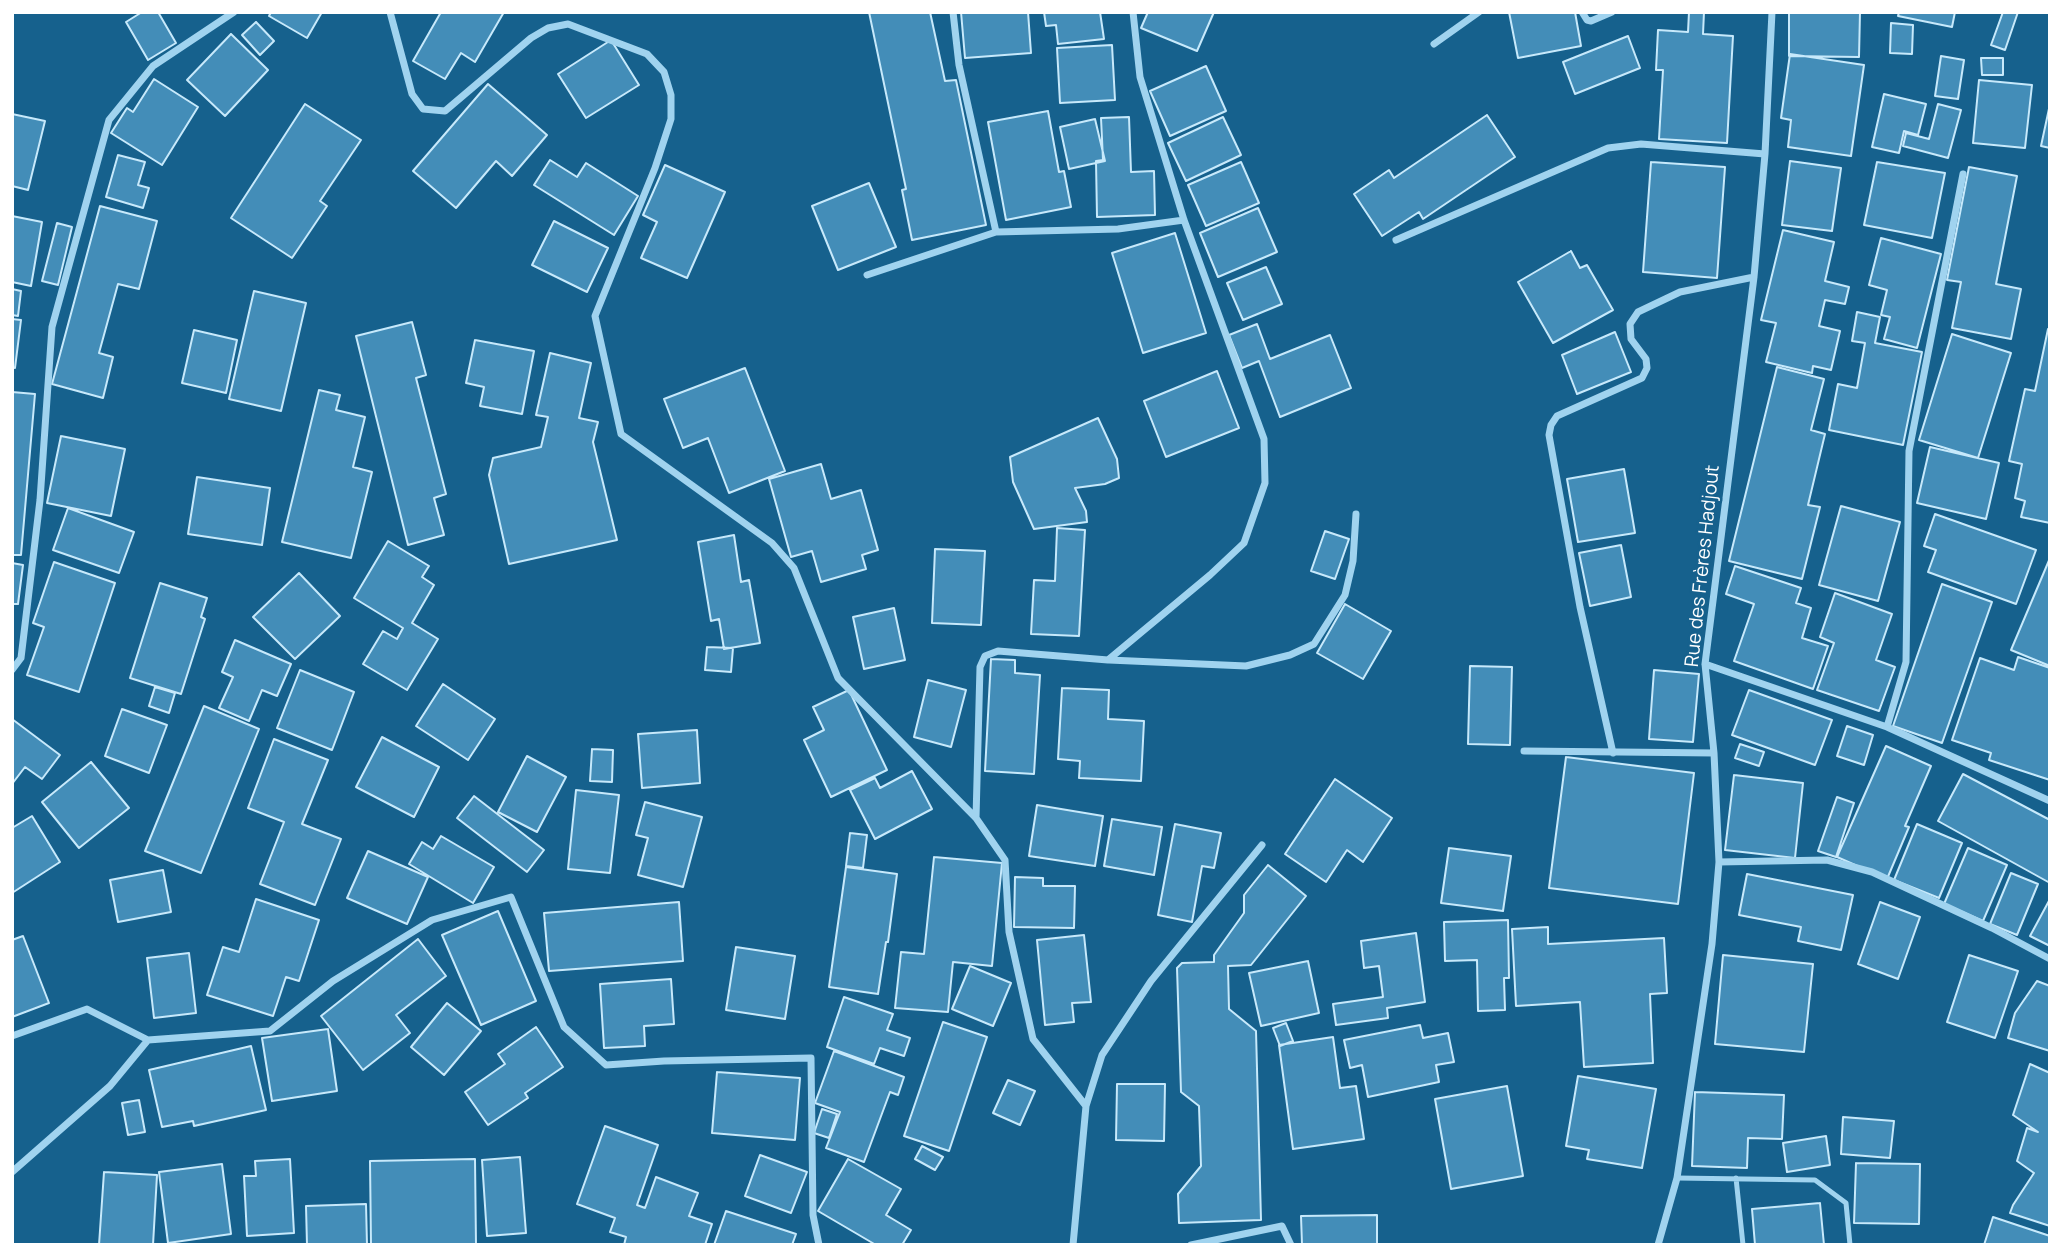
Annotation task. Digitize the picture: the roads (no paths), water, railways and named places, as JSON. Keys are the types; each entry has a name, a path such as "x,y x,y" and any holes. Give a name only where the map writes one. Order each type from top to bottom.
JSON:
{"street":[{"path":"12,670 21,658 40,500 52,327 109,120 153,66 234,12"},
{"path":"390,12 412,94 423,108 445,111 531,38 548,28 568,24 647,54 664,72 671,95 671,120 655,168 595,316 621,434 772,543 794,568 838,678 976,817 1005,860 1009,932 1033,1039 1086,1106"},
{"path":"953,12 959,65 996,232"},
{"path":"1108,660 1244,543 1265,483 1264,439 1184,220 1140,77 1133,12"},
{"path":"1434,44 1479,12"},
{"path":"1582,12 1587,20 1591,21 1612,12"},
{"name":"Rue des Frères Hadjout","path":"1658,1245 1677,1178 1712,944 1719,862 1714,753 1705,664 1754,277 1765,154 1772,12"},
{"path":"1396,240 1608,148 1641,144 1765,154"},
{"path":"1887,727 1906,663 1909,451 1963,174"},
{"path":"867,275 996,232 1118,229 1184,220"},
{"path":"1614,753 1580,607 1549,435 1551,425 1557,416 1642,378 1647,368 1646,359 1630,339 1630,324 1638,312 1680,292 1754,277"},
{"path":"976,817 980,667 985,656 998,651 1108,660 1246,666 1290,655 1314,644 1345,595 1353,561 1356,513"},
{"path":"1705,664 1887,727 2050,801"},
{"path":"1524,751 1714,753"},
{"path":"1073,1245 1086,1106 1102,1055 1151,981 1262,845"},
{"path":"1719,862 1827,860 1861,869 1992,928 2050,959"},
{"path":"12,1036 87,1009 148,1040 270,1031 333,981 432,920 511,897 564,1027 606,1065 811,1058 813,1203 818,1245"},
{"path":"12,1172 110,1086 148,1040"},
{"path":"1191,1245 1282,1226 1291,1245"}],"lane":[{"path":"1677,1178 1815,1181 1846,1203 1850,1245"},
{"path":"1736,1178 1743,1245"}]}
